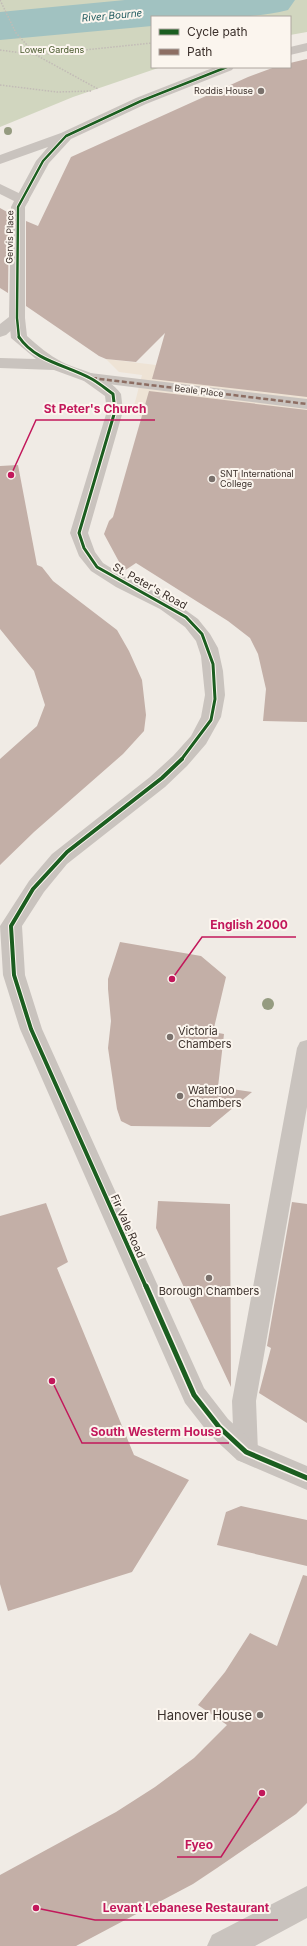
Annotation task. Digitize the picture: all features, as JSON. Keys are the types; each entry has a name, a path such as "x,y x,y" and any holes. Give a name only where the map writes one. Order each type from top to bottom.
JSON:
{"street":[{"path":"291,51 307,48"},
{"name":"Gervis Place","path":"56,365 34,351 19,338 17,318 18,207 43,161 66,136 141,101 224,68"},
{"path":"0,160 66,136"},
{"path":"0,188 22,200"},
{"path":"0,332 17,318"},
{"path":"0,363 56,365"},
{"name":"St. Peter's Road","path":"6,928 33,889 67,852 162,778 185,756 211,720 215,699 213,664 202,634 192,622 186,617 96,567 84,548 79,533 82,518 116,412 113,394 90,378 56,365"},
{"name":"Beale Place","path":"90,378 307,404"},
{"name":"Fir Vale Road","path":"6,928 14,976 31,1029 194,1395 218,1427 246,1452 307,1478"},
{"path":"223,1946 307,1901"}],"lane":[{"path":"246,1452 244,1401 307,1048"}],"path":[{"path":"0,0 16,33 36,55 100,90 57,92 0,85"},
{"path":"0,50 36,55 151,43"}],"green space":[{"name":"Lower Gardens","path":"0,0 307,0 307,32 291,35 291,16 151,16 151,68 158,68 73,97 0,127"}],"shaded area":[{"path":"106,359 307,383 307,417 186,400 141,417 133,410 142,375 119,372"}],"building":[{"path":"307,59 307,397 152,379 165,333 136,362 106,359 99,356 26,306 26,221 38,226 71,157 248,77 272,68 291,68 291,63"},
{"path":"0,208 9,213 8,293 0,288"},
{"path":"149,391 307,410 307,722 263,721 266,689 258,654 250,638 228,621 136,563 124,571 104,534 109,521 113,517"},
{"path":"18,465 37,565 42,567 53,581 117,630 129,651 142,680 146,715 144,731 123,754 34,832 0,865 0,759 37,726 45,705 34,671 0,629 0,466"},
{"path":"120,942 201,956 226,977 213,1032 224,1034 218,1087 252,1092 210,1127 131,1126 121,1121 117,1109 108,1048 111,1021 108,979"},
{"name":"Borough Chambers","path":"158,1201 230,1204 231,1387 156,1228"},
{"path":"292,1202 307,1204 307,1423 259,1393 271,1348 267,1346"},
{"path":"46,1203 68,1262 57,1268 134,1455 189,1480 132,1572 8,1611 0,1584 0,1216"},
{"path":"241,1506 307,1520 307,1566 217,1545 226,1512"},
{"path":"303,1575 307,1576 307,1803 296,1814 193,1884 76,1946 0,1946 0,1875 116,1812 155,1787 194,1758 227,1725 198,1705 225,1672 250,1633 277,1646"}],"waterway":[{"name":"River Bourne","path":"0,26 272,0"}],"marked path":[{"path":"92,378 307,404"}],"cycle path":[{"path":"224,68 141,101 66,136 43,161 18,207 17,318 19,338 34,351 56,365 90,378 113,394 115,411 79,533 84,548 97,567 186,617 202,634 213,664 215,699 211,720 185,756 162,778 67,852 33,889 11,926 14,975 31,1029 194,1395 219,1427 246,1452 307,1478"}],"place":[{"name":"Roddis House","path":"261,91"},
{"name":"St Peter's Church","path":"11,475"},
{"name":"SNT International College","path":"212,479"},
{"name":"English 2000","path":"172,979"},
{"name":"Victoria Chambers","path":"170,1037"},
{"name":"Waterloo Chambers","path":"180,1096"},
{"name":"Borough Chambers","path":"209,1278"},
{"name":"South Westerm House","path":"52,1381"},
{"name":"Hanover House","path":"260,1715"},
{"name":"Fyeo","path":"262,1793"},
{"name":"Levant Lebanese Restaurant","path":"36,1908"}]}
